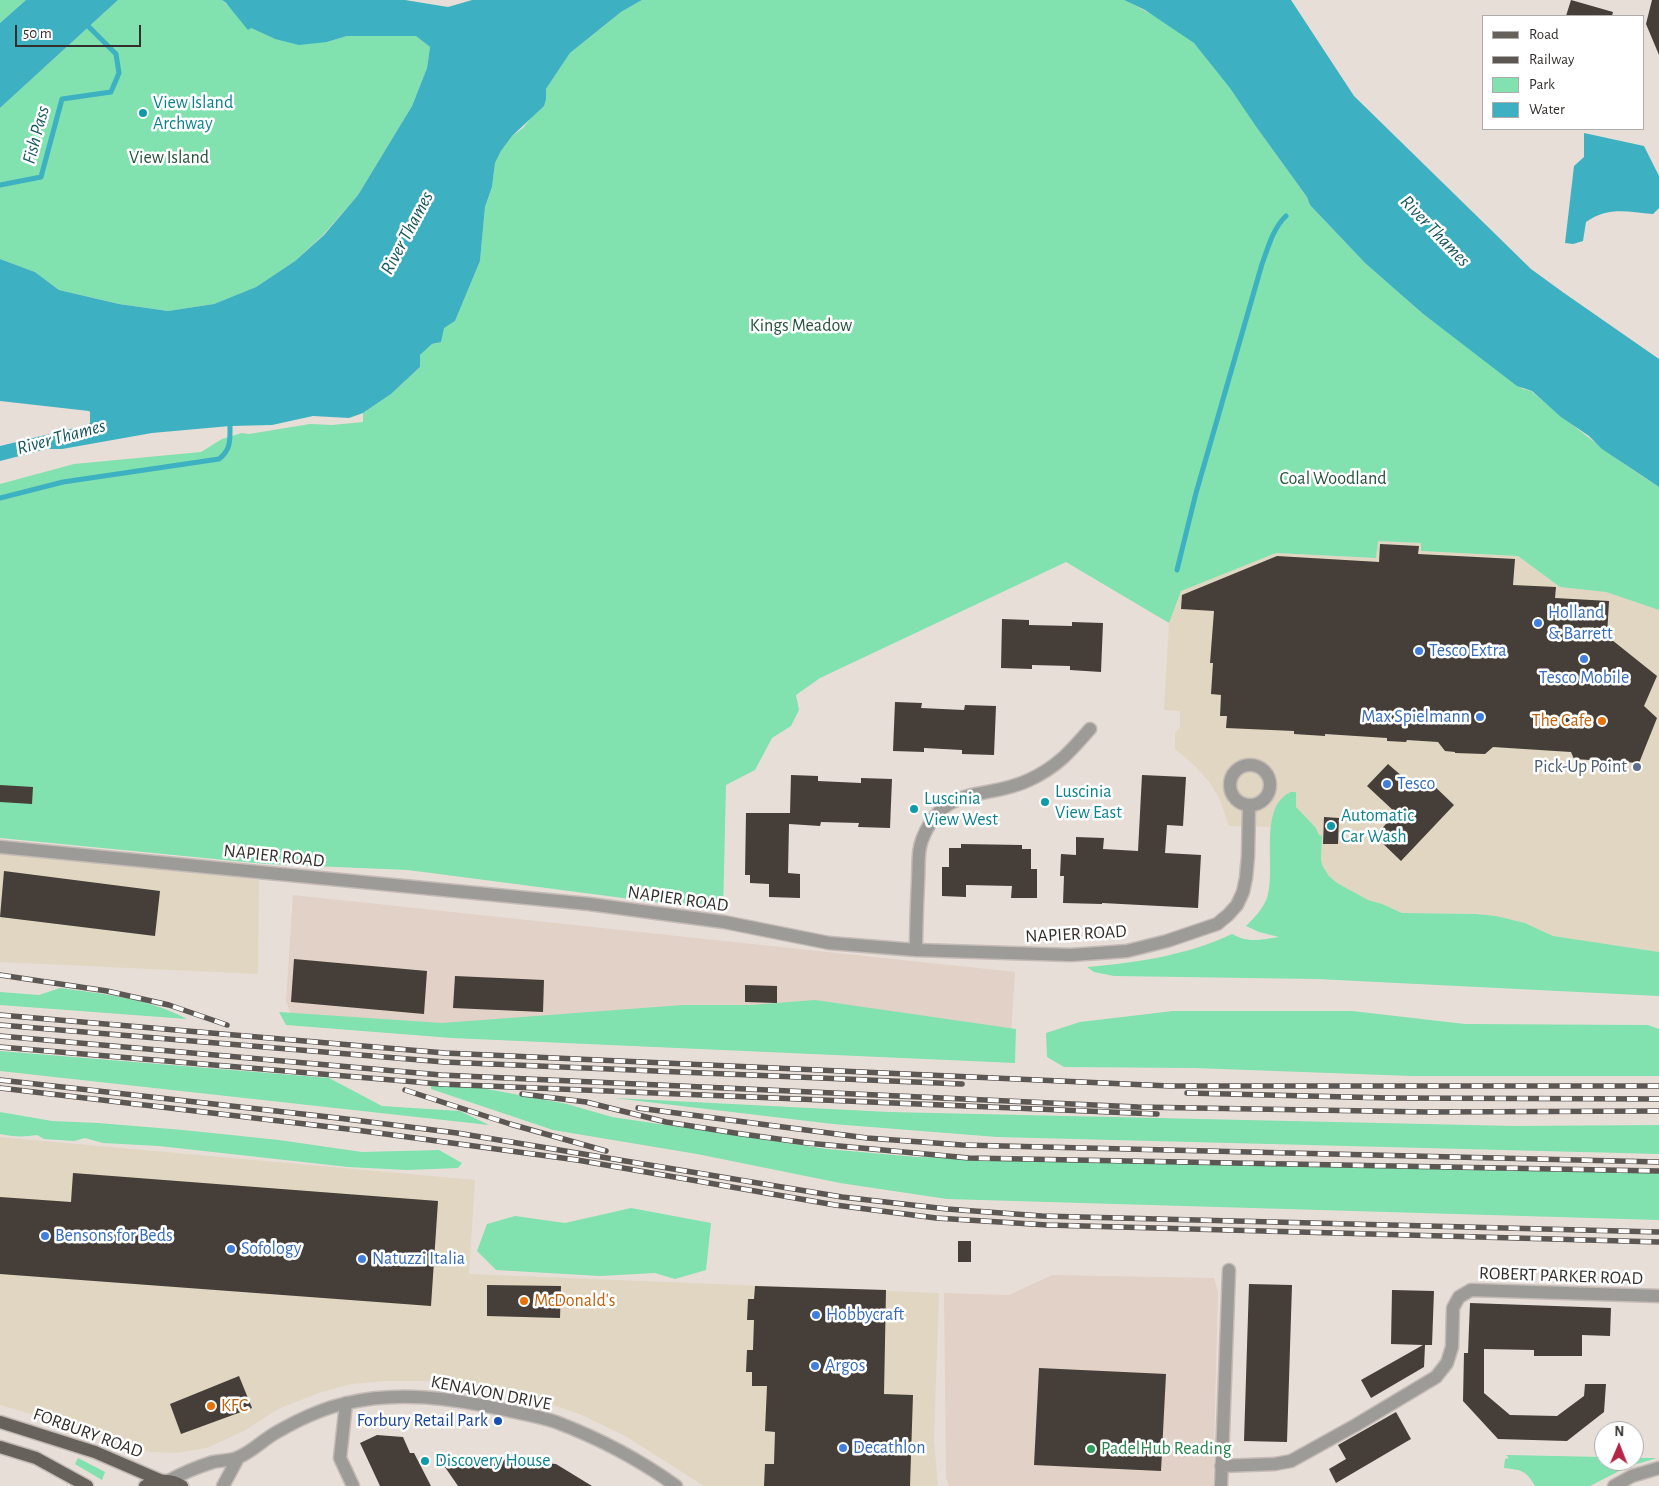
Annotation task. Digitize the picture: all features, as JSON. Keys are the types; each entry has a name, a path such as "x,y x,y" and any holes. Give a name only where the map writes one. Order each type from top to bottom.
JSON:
{"main road":[{"name":"FORBURY ROAD","path":"0,1422 95,1452 165,1481 182,1486"},
{"path":"0,1447 36,1458 87,1486"},
{"path":"145,1486 153,1482 165,1481"}],"street":[{"path":"916,950 919,861 922,841 934,817 955,800 1016,785 1052,768 1090,729"},
{"name":"NAPIER ROAD","path":"0,846 589,904 724,922 828,943 916,950 1071,955 1101,954 1167,941 1217,924 1237,905 1243,892 1248,867 1248,804"},
{"path":"1221,1486 1229,1270"},
{"name":"ROBERT PARKER ROAD","path":"1221,1466 1275,1464 1291,1461 1436,1377 1447,1363 1452,1346 1453,1308 1459,1297 1471,1290 1659,1296"},
{"name":"KENAVON DRIVE","path":"165,1481 190,1470 238,1458 276,1432 320,1411 346,1403 392,1397 428,1397 446,1398 556,1422 598,1440 656,1472 676,1486"},
{"path":"346,1403 340,1458 353,1486"},
{"name":"KENAVON DRIVE","path":"223,1486 238,1458"},
{"path":"1614,1486 1632,1476 1659,1468"}],"shaded area":[{"path":"1377,540 1421,543 1421,551 1518,556 1560,587 1606,592 1659,610 1659,952 1553,936 1525,923 1496,916 1402,913 1368,900 1337,883 1329,876 1321,860 1322,844 1316,828 1296,807 1273,814 1271,827 1229,826 1220,800 1210,783 1195,766 1175,749 1175,733 1180,727 1180,711 1164,710 1169,623 1181,591 1276,553 1376,558"},
{"path":"0,852 259,880 258,974 0,962"},
{"path":"293,895 1015,972 1011,1034 441,1029 291,1015 286,1001"},
{"name":"Forbury Retail Park","path":"0,1137 475,1180 469,1274 939,1293 934,1439 938,1486 704,1486 627,1437 582,1415 542,1401 449,1382 385,1381 351,1384 319,1393 278,1409 244,1431 207,1448 176,1453 150,1452 84,1429 0,1405"},
{"path":"1052,1275 1214,1278 1218,1292 1213,1486 949,1486 946,1478 944,1293 1009,1295"}],"green space":[{"path":"0,0 26,0 0,23"},
{"name":"View Island","path":"118,0 222,0 251,28 275,39 327,42 347,36 416,36 430,47 427,68 412,106 358,195 323,235 295,261 256,287 214,304 168,311 119,304 59,290 35,272 0,259 0,108"},
{"name":"Kings Meadow","path":"642,0 1124,0 1152,14 1189,38 1196,45 1203,44 1257,128 1307,197 1310,205 1365,263 1422,313 1523,389 1531,391 1610,453 1659,487 1659,610 1606,592 1560,587 1518,556 1421,551 1421,543 1378,541 1376,558 1276,553 1181,591 1169,623 1066,562 820,678 796,695 799,710 791,726 772,738 755,770 726,785 723,911 408,870 266,864 0,838 0,484 74,464 201,452 222,439 242,433 249,434 310,424 332,425 363,422 363,413 391,394 420,367 420,355 432,344 438,343 444,327 455,321 480,261 485,207 492,187 495,163 501,151 512,136 523,128 546,99 546,89 570,53 621,12"},
{"path":"1291,792 1296,792 1296,807 1316,828 1319,835 1322,836 1321,860 1323,867 1337,883 1368,900 1402,913 1496,916 1525,923 1553,936 1659,952 1659,996 1317,979 1114,976 1094,972 1087,967 1124,963 1180,953 1232,934 1249,940 1279,937 1259,932 1246,926 1261,910 1267,898 1270,886 1271,824 1274,811 1281,800"},
{"path":"60,988 141,1002 157,1006 187,1019 0,1005 0,992 39,995"},
{"path":"815,1000 1016,1029 1015,1063 452,1038 286,1025 279,1012 442,1023 683,1005 751,1005"},
{"path":"1173,1011 1352,1011 1465,1024 1648,1025 1659,1029 1659,1076 1412,1076 1194,1068 1064,1067 1047,1057 1046,1033 1080,1022"},
{"path":"0,1051 329,1078 382,1106 460,1111 489,1125 0,1071"},
{"path":"431,1081 466,1085 567,1104 612,1117 827,1149 916,1157 1659,1172 1659,1220 947,1199 840,1183 697,1154 553,1130 431,1089"},
{"path":"614,1098 889,1112 1514,1126 1659,1125 1659,1154 997,1137 833,1124"},
{"path":"0,1112 52,1121 183,1130 279,1140 362,1152 439,1150 462,1163 458,1168 407,1170 348,1167 159,1146 103,1143 85,1138 74,1141 44,1139 37,1135 10,1136 0,1134"},
{"path":"631,1208 711,1223 706,1270 675,1279 655,1273 600,1276 496,1270 477,1251 487,1224 515,1216 565,1223"},
{"path":"1506,1455 1594,1457 1594,1471 1619,1471 1590,1486 1535,1486 1526,1474 1515,1469 1504,1468 1505,1459 1509,1458"},
{"path":"78,1458 105,1472 102,1480 75,1464"},
{"path":"1644,1458 1657,1458 1644,1462"}],"water":[{"path":"26,0 118,0 0,108 0,23"},
{"name":"River Thames","path":"222,0 405,0 448,7 472,0 642,0 621,12 570,53 546,89 544,106 512,136 501,151 495,163 492,187 485,207 480,261 455,321 444,328 441,342 432,344 420,355 420,367 391,394 363,413 349,418 313,416 272,425 230,426 152,433 62,449 47,449 0,461 0,446 87,425 90,423 90,412 0,401 0,259 35,272 59,290 119,304 168,311 214,304 256,287 295,261 324,235 358,195 412,106 427,68 430,47 416,36 347,36 327,42 299,45 275,39 251,28 248,30"},
{"name":"River Thames","path":"1124,0 1291,0 1354,96 1531,269 1659,359 1659,487 1602,449 1589,436 1561,417 1532,391 1517,386 1422,313 1365,263 1310,205 1307,197 1230,88 1194,43 1145,10"},
{"path":"1584,133 1644,146 1659,176 1659,208 1653,214 1618,211 1602,214 1586,222 1583,241 1573,244 1565,243 1574,166 1584,157"}],"building":[{"path":"1571,0 1613,12 1612,15 1566,15"},
{"path":"1652,0 1659,0 1659,55 1646,24"},
{"name":"Tesco Extra","path":"1380,544 1419,546 1418,554 1515,559 1513,585 1556,587 1555,598 1609,601 1607,636 1657,676 1644,706 1657,718 1639,763 1574,759 1571,752 1493,747 1485,754 1455,753 1445,751 1438,742 1387,741 1387,738 1325,734 1325,736 1294,734 1294,731 1226,728 1227,716 1220,716 1221,695 1211,694 1213,663 1210,663 1214,611 1181,609 1182,595 1277,556 1379,562"},
{"path":"1002,619 1029,620 1029,625 1072,626 1072,622 1103,623 1101,672 1070,670 1070,666 1032,665 1032,669 1001,668"},
{"path":"895,702 922,703 921,708 964,710 965,705 996,706 994,755 962,754 962,750 924,748 924,752 893,751"},
{"path":"1388,764 1418,790 1428,780 1454,805 1401,861 1375,836 1396,813 1367,786"},
{"path":"791,775 818,776 818,781 861,783 861,778 892,779 890,828 858,827 859,823 821,822 820,826 789,824 788,873 800,874 800,898 769,897 769,884 750,883 750,875 745,875 746,813 790,813"},
{"path":"1142,775 1186,777 1183,826 1167,825 1165,853 1201,855 1198,908 1063,903 1064,876 1060,876 1061,854 1076,855 1076,837 1104,838 1103,849 1138,851"},
{"path":"0,785 33,787 32,804 0,802"},
{"name":"Automatic Car Wash","path":"1324,817 1339,818 1338,844 1323,844"},
{"path":"961,844 1022,845 1022,849 1031,849 1031,869 1037,869 1037,898 1011,898 1012,886 966,885 966,897 942,896 942,867 949,867 949,848 961,848"},
{"path":"4,871 160,891 155,936 0,917"},
{"path":"294,959 427,971 424,1014 291,1002"},
{"path":"455,976 544,980 543,1012 453,1008"},
{"path":"745,985 777,986 777,1003 745,1002"},
{"path":"73,1173 438,1201 431,1306 0,1274 0,1197 71,1202"},
{"path":"958,1241 971,1241 971,1262 958,1262"},
{"path":"1249,1284 1292,1285 1287,1442 1244,1441"},
{"name":"McDonald's","path":"487,1285 561,1286 560,1318 487,1316"},
{"path":"755,1286 886,1290 884,1394 913,1395 910,1486 764,1486 765,1464 774,1464 775,1432 765,1431 767,1386 752,1386 752,1372 746,1372 747,1350 753,1350 754,1320 747,1320 748,1299 754,1299"},
{"path":"1392,1290 1434,1291 1432,1345 1425,1345 1424,1367 1371,1398 1361,1380 1423,1345 1391,1344"},
{"path":"1470,1303 1611,1308 1610,1336 1582,1335 1582,1356 1534,1356 1534,1350 1484,1349 1484,1393 1510,1415 1557,1416 1584,1396 1585,1384 1606,1384 1604,1412 1567,1441 1498,1439 1463,1401 1464,1353 1468,1353"},
{"path":"1039,1368 1166,1374 1161,1471 1034,1465"},
{"name":"KFC","path":"239,1376 252,1408 181,1434 170,1404"},
{"path":"1396,1412 1411,1439 1336,1483 1329,1469 1346,1459 1338,1445"},
{"path":"377,1435 403,1437 410,1453 414,1453 431,1486 380,1486 360,1443"},
{"path":"436,1454 556,1464 592,1486 458,1486"}],"waterway":[{"name":"Fish Pass","path":"0,185 41,177 62,99 111,92 119,73 116,54 89,27"},
{"path":"1177,570 1196,493 1262,264 1274,232 1286,216"},
{"path":"0,498 63,482 219,459 228,448 230,426"}],"railway":[{"path":"0,975 107,991 169,1005 227,1025"},
{"path":"0,1015 445,1053 1170,1086 1659,1086"},
{"path":"0,1025 444,1062 962,1084"},
{"path":"0,1036 441,1075 1138,1107 1427,1112 1659,1111"},
{"path":"0,1047 440,1084 1157,1114"},
{"path":"0,1080 457,1133 842,1197 947,1209 1042,1216 1659,1232"},
{"path":"0,1088 356,1130 577,1160 835,1205 936,1218 1047,1225 1659,1242"},
{"path":"405,1090 510,1124 606,1151"},
{"path":"1187,1093 1388,1098 1659,1099"},
{"path":"522,1094 586,1102 666,1122 735,1133 807,1143 969,1158 1659,1171"},
{"path":"638,1108 867,1138 962,1145 1659,1162"}],"place":[{"name":"View Island Archway","path":"143,113"},
{"name":"Holland & Barrett","path":"1538,623"},
{"name":"Tesco Extra","path":"1419,651"},
{"name":"Tesco Mobile","path":"1584,659"},
{"name":"Max Spielmann","path":"1480,717"},
{"name":"The Cafe","path":"1602,721"},
{"name":"Pick-Up Point","path":"1637,767"},
{"name":"Tesco","path":"1387,784"},
{"name":"Luscinia View East","path":"1045,802"},
{"name":"Luscinia View West","path":"914,809"},
{"name":"Automatic Car Wash","path":"1331,826"},
{"name":"Bensons for Beds","path":"45,1236"},
{"name":"Sofology","path":"231,1249"},
{"name":"Natuzzi Italia","path":"362,1259"},
{"name":"McDonald's","path":"524,1301"},
{"name":"Hobbycraft","path":"816,1315"},
{"name":"Argos","path":"815,1366"},
{"name":"KFC","path":"211,1406"},
{"name":"Forbury Retail Park","path":"498,1421"},
{"name":"Decathlon","path":"843,1448"},
{"name":"PadelHub Reading","path":"1091,1449"},
{"name":"Discovery House","path":"425,1461"}],"park label":[{"name":"Coal Woodland","path":"1333,479"}]}
